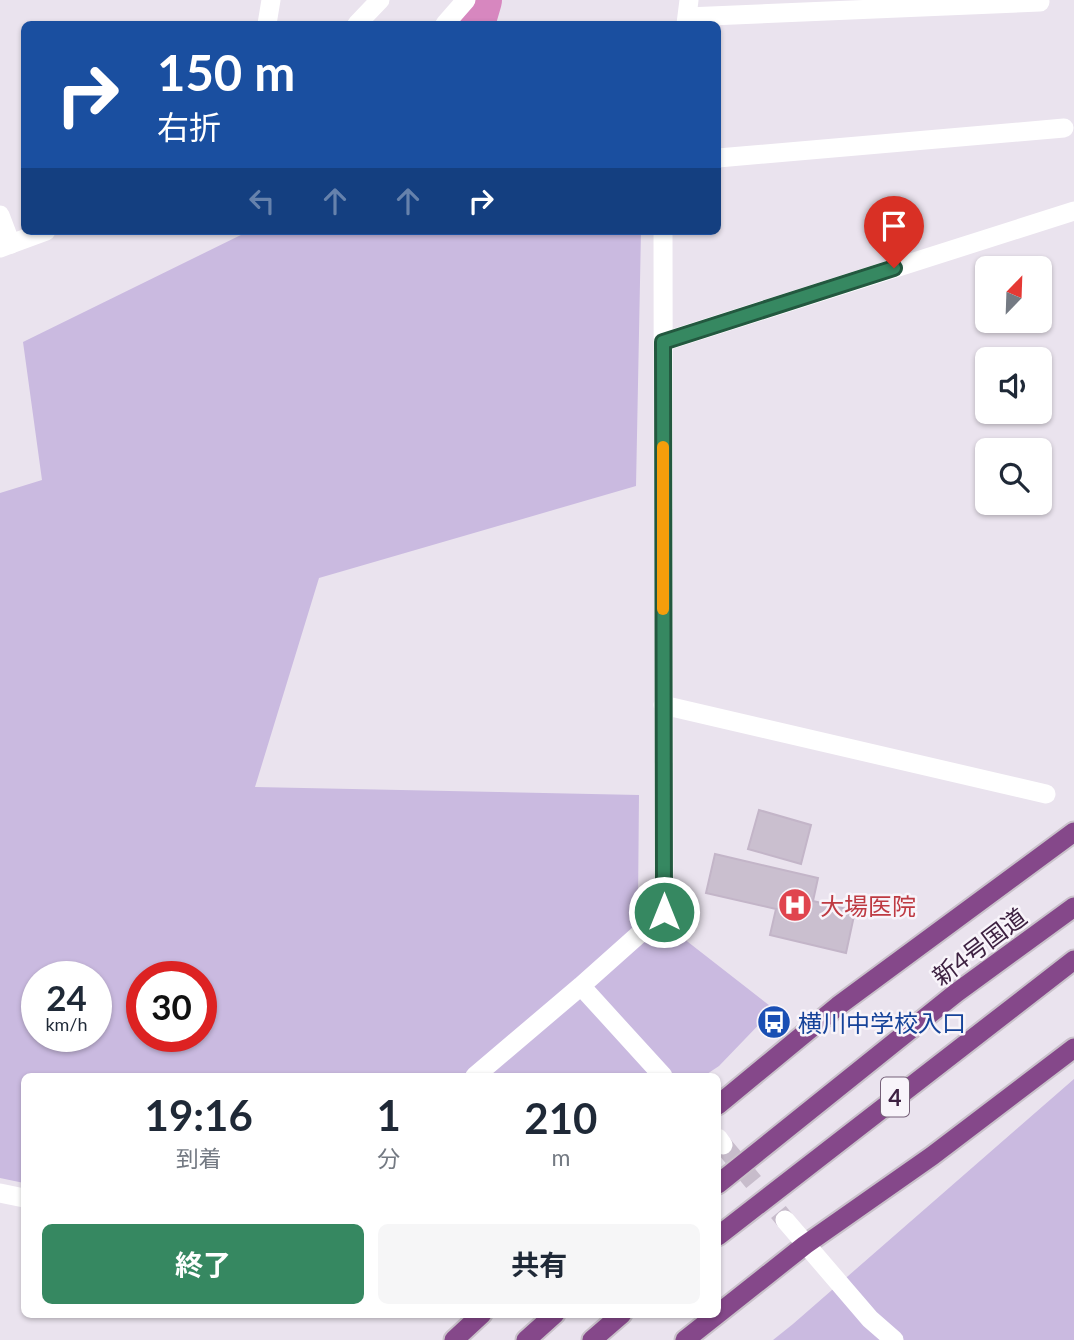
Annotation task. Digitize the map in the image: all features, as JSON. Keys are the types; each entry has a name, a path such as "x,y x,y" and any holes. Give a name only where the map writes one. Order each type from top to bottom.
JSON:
{"highway":[{"path":"721,1103 838,1006 1074,832"},
{"name":"新4号国道","path":"721,1182 956,993 1074,907"},
{"name":"4","path":"721,1234 1074,960"},
{"path":"721,1312 805,1245 932,1156 1074,1048"},
{"path":"454,1340 478,1318"},
{"path":"526,1340 551,1318"},
{"path":"592,1340 617,1318"},
{"path":"685,1340 713,1318"}],"street":[{"path":"268,21 271,0"},
{"path":"360,21 380,0"},
{"path":"448,21 466,0"},
{"path":"687,14 1040,2"},
{"path":"721,158 1063,128"},
{"path":"663,342 1074,211"},
{"path":"0,215 6,246 35,235"},
{"path":"479,1073 664,912 663,235"},
{"path":"663,705 1046,794"},
{"path":"581,986 660,1073"},
{"path":"0,1193 21,1197"},
{"path":"785,1220 870,1319 894,1340"}],"shaded area":[{"path":"241,235 641,235 636,486 319,578 255,787 639,795 638,903 774,1009 719,1066 708,1073 21,1073 21,1182 0,1178 0,493 42,480 23,342"},
{"path":"1074,1079 1074,1340 773,1340 793,1324"}],"building":[{"path":"759,810 811,825 801,864 748,849"},
{"name":"大場医院","path":"715,854 818,878 813,901 855,911 846,953 770,935 776,909 706,893"}],"waterway":[{"path":"473,21 479,0"}],"tunnel":[{"path":"723,1145 785,1220"}],"slow traffic":[{"path":"663,447 663,609"}],"place":[{"name":"大場医院","path":"795,905"},
{"name":"横川中学校入口","path":"774,1022"}],"route":[{"path":"664,912 663,342 894,268"}]}
